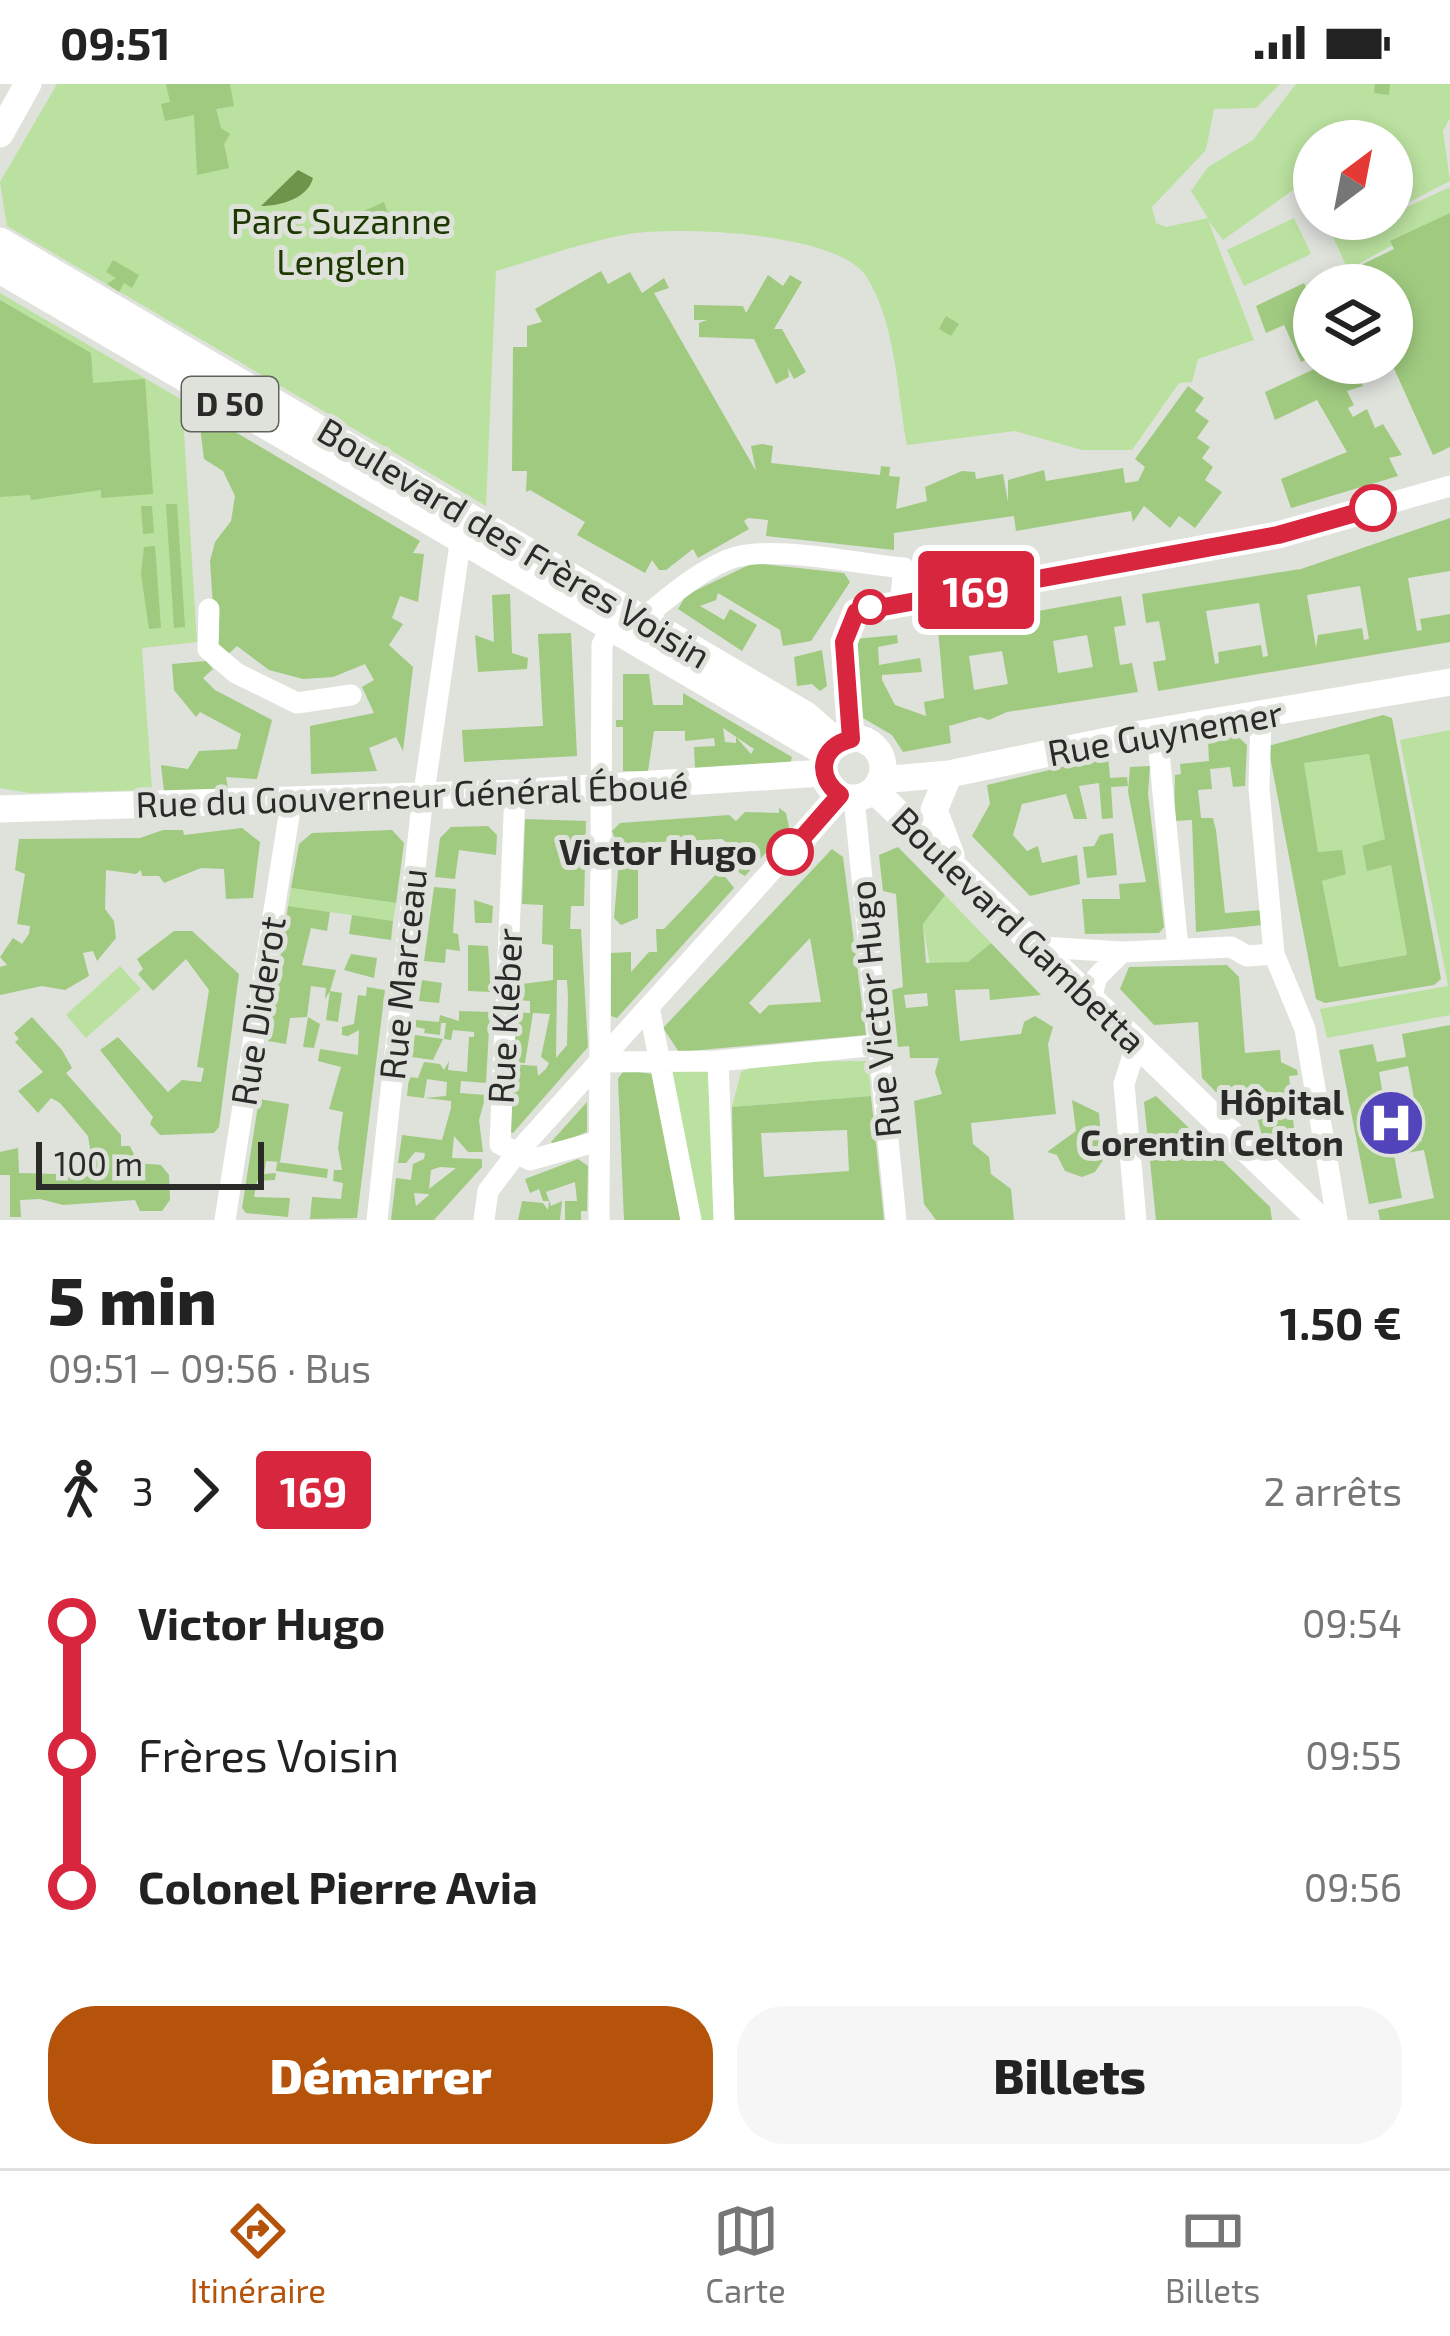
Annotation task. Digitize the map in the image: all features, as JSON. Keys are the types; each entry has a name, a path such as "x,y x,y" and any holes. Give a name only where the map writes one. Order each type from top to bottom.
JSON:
{"main road":[{"path":"0,134 28,84"},
{"name":"Boulevard des Frères Voisin","path":"0,241 463,526 610,627 848,771"},
{"name":"Boulevard des Frères Voisin","path":"0,270 463,526 642,619 812,718 848,771"},
{"name":"Rue Guynemer","path":"848,771 949,774 1157,731 1450,682"},
{"name":"Rue du Gouverneur Général Éboué","path":"0,809 515,793 848,771"},
{"name":"Boulevard Gambetta","path":"848,771 1040,947 1136,1046 1320,1220"},
{"path":"949,774 934,810 958,869"}],"street":[{"path":"642,619 679,587 729,559 754,553 904,568 900,603 1278,535 1443,488"},
{"name":"Rue Marceau","path":"377,1220 425,796 463,526"},
{"name":"Rue Victor Hugo","path":"896,1220 848,771 844,642 856,612 900,603"},
{"path":"209,609 208,649 236,673 297,703 352,695"},
{"path":"599,1220 602,645 610,627"},
{"path":"1261,716 1259,788 1274,954 1305,1029 1337,1220"},
{"path":"1157,731 1178,948"},
{"path":"599,1141 530,1160 517,1154 650,1007 848,771"},
{"name":"Rue Kléber","path":"484,1220 488,1191 517,1154 500,1144 515,793"},
{"name":"Rue Diderot","path":"225,1220 290,803"},
{"path":"1040,947 1122,952 1231,947 1247,956 1274,954"},
{"path":"1091,999 1097,977 1122,952"},
{"path":"650,1007 691,1220"},
{"path":"599,1061 718,1061 878,1045"},
{"path":"1136,1046 1124,1084 1136,1220"},
{"path":"718,1061 724,1220"}],"green space":[{"name":"Parc Suzanne Lenglen","path":"57,84 1280,84 1256,108 1214,109 1206,150 1152,207 1156,223 1166,227 1208,218 1191,191 1208,167 1253,140 1296,84 1450,84 1450,118 1443,131 1450,181 1413,200 1413,120 1293,120 1293,190 1223,240 1208,220 1254,340 1198,359 1192,382 1179,383 1132,450 1082,450 1015,431 907,445 890,336 876,294 850,261 824,250 718,232 652,232 595,241 496,271 486,506 7,226 0,182"},
{"path":"1450,187 1450,213 1413,234 1413,204"},
{"path":"1293,218 1293,240 1304,240 1311,254 1244,286 1227,250"},
{"path":"1334,240 1402,240 1359,264 1345,264"},
{"path":"0,293 182,400 197,642 142,648 152,790 29,793 0,788"},
{"path":"1450,730 1450,1015 1327,1038 1320,1009 1448,986 1400,740"},
{"path":"1369,754 1385,839 1362,847 1367,870 1391,865 1407,955 1339,967 1322,881 1346,873 1341,851 1318,852 1304,763"},
{"path":"291,888 396,903 393,921 288,906"},
{"path":"945,895 991,943 968,962 930,966 923,924"},
{"path":"120,966 141,989 86,1038 66,1015"},
{"path":"659,1061 718,1061 724,1220 691,1220"},
{"path":"868,1061 871,1096 732,1107 741,1072 764,1062"}],"shaded area":[{"path":"298,170 313,178 306,191 285,202 261,206"}],"building":[{"path":"166,84 230,84 234,106 216,109 221,128 230,134 224,144 229,168 197,175 194,115 165,121 161,104 170,102"},
{"path":"1375,84 1390,84 1389,95 1374,93"},
{"path":"384,202 388,213 352,228 348,218"},
{"path":"1450,213 1450,447 1433,455 1401,384 1413,384 1413,264 1363,264 1394,249 1390,241 1413,240 1413,230"},
{"path":"113,260 139,275 132,288 124,283 119,292 107,284 116,278 106,272"},
{"path":"601,271 608,284 630,272 642,293 664,278 669,288 654,293 756,471 751,446 762,444 773,446 771,463 880,475 881,466 890,467 889,476 900,477 896,509 927,501 925,487 962,471 975,472 976,479 1003,474 1008,502 1008,480 1044,470 1046,481 1123,468 1125,483 1138,481 1145,467 1135,459 1188,386 1204,398 1195,411 1209,421 1197,438 1210,447 1202,458 1213,467 1205,480 1222,492 1195,528 1179,516 1170,528 1144,506 1133,522 1131,511 1016,531 1014,516 894,533 894,550 766,536 768,520 748,518 744,521 749,529 698,558 693,549 666,570 659,570 652,560 645,573 577,535 585,522 526,492 527,471 512,471 513,347 527,347 527,326 542,322 535,309"},
{"path":"768,275 783,286 790,275 802,282 774,329 782,329 806,372 794,379 788,368 789,377 776,384 754,339 699,337 699,323 707,320 694,320 694,305 743,306 746,313"},
{"path":"1293,288 1293,345 1284,325 1266,333 1256,306"},
{"path":"0,300 91,353 93,383 145,379 153,494 101,498 101,490 31,500 30,495 0,497"},
{"path":"946,316 959,324 951,336 939,329"},
{"path":"1293,379 1293,384 1362,384 1347,391 1354,405 1348,408 1353,417 1367,409 1375,428 1383,424 1402,455 1389,458 1398,476 1291,508 1281,479 1347,452 1317,400 1275,420 1265,392"},
{"path":"198,410 420,541 413,553 424,554 418,602 400,596 392,618 403,624 389,645 413,667 403,751 396,737 369,748 377,771 311,774 310,726 374,713 362,687 374,680 365,664 333,677 303,679 269,670 237,646 224,658 216,651 210,561 215,542 231,521 235,496 223,471 204,459"},
{"path":"166,504 177,504 185,627 174,628"},
{"path":"141,506 152,506 154,533 143,534"},
{"path":"1450,518 1450,571 1408,578 1417,631 1422,630 1420,619 1450,614 1450,642 1158,691 1153,662 1166,660 1159,621 1146,623 1142,594 1301,569","holes":["1360,586 1369,639 1364,640 1362,628 1318,635 1316,648 1307,595","1259,603 1268,656 1263,657 1261,645 1218,652 1219,663 1215,664 1206,611"]},
{"path":"155,546 161,628 149,629 141,574 144,547"},
{"path":"753,563 844,573 850,582 811,641 783,646 780,630 718,593 716,600 700,606 724,620 730,609 757,625 742,651 678,609 686,595"},
{"path":"510,594 512,653 528,658 527,669 478,672 475,635 494,642 492,595"},
{"path":"1121,596 1126,625 1114,627 1120,665 1132,663 1138,692 1007,712 989,720 980,717 949,726 951,743 903,752 892,735 863,718 855,639 897,635 898,643 878,647 879,665 920,658 922,672 882,675 882,680 895,705 926,716 924,702 944,698 938,629","holes":["1087,635 1093,667 1058,673 1053,641","1002,651 1008,684 974,690 969,656"]},
{"path":"571,633 577,756 464,762 462,730 543,726 538,634"},
{"path":"822,650 827,686 820,691 812,684 797,686 794,657"},
{"path":"206,661 213,669 203,678 215,690 272,720 257,779 226,777 228,789 164,791 161,765 188,769 199,751 237,749 241,734 200,712 196,717 174,690 172,664"},
{"path":"623,674 649,674 653,705 683,705 683,693 792,757 790,764 695,769 694,747 715,746 714,738 685,741 685,731 654,731 648,771 623,771 623,727 616,727 616,720 623,720","holes":["723,728 754,749 751,754 736,737 736,743 725,742"]},
{"path":"1383,715 1392,718 1441,979 1434,985 1325,1003 1316,999 1268,746","holes":["1369,754 1385,839 1362,846 1367,871 1391,865 1407,955 1339,967 1322,881 1346,874 1342,850 1318,852 1304,763"]},
{"path":"1237,736 1247,745 1245,786 1233,787 1230,767 1210,769 1212,789 1198,790 1201,818 1213,818 1225,913 1262,910 1263,925 1196,932 1192,820 1174,821 1175,775 1181,774 1180,764 1209,761 1208,740"},
{"path":"1108,756 1110,778 1127,777 1128,786 1111,787 1113,818 1102,819 1099,783 1079,786 1087,819 1074,819 1066,794 1022,804 1013,835 1027,851 1038,846 1042,863 1077,855 1080,884 1030,896 972,836 990,804 987,785"},
{"path":"1150,766 1148,794 1164,927 1159,933 1085,934 1082,899 1120,899 1119,884 1146,882 1128,792 1130,767"},
{"path":"779,808 786,813 789,827 745,876 725,864 734,848 722,839 638,843 638,918 621,925 614,918 619,861 612,854 617,844 612,831 620,823 729,815 736,821 745,812 779,813"},
{"path":"525,819 586,821 584,906 571,906 570,929 581,929 588,1047 513,1133 507,1131 510,1064 537,1066 538,1076 546,1069 549,1063 541,1057 550,1014 533,1013 525,1063 510,1062 513,1012 530,1013 530,1001 514,1000 514,985 553,980 553,945 542,944 543,905 522,904","holes":["557,980 567,980 567,1045 556,1058"]},
{"path":"488,826 497,835 496,855 459,850 455,879 435,877 440,838 451,827"},
{"path":"242,828 260,842 253,898 226,899 224,869 201,868 164,883 159,876 142,876 141,870 136,874 106,870 105,909 114,921 116,938 97,961 93,951 83,953 89,976 65,990 42,986 0,995 0,967 7,965 0,957 13,938 22,944 30,926 17,924 25,874 15,870 19,839 140,838 163,830 183,830 184,835"},
{"path":"392,830 404,843 396,903 291,888 299,844 312,833"},
{"path":"1113,833 1117,875 1087,878 1083,847 1094,846 1100,835"},
{"path":"898,847 945,895 923,924 926,963 968,962 991,943 1041,995 990,1000 989,989 955,990 960,1041 1021,1034 1024,1022 1035,1016 1053,1027 1048,1044 1056,1114 971,1123 973,1144 989,1157 991,1174 1011,1189 1014,1220 936,1220 924,1204 914,1101 942,1094 935,1072 939,1058 910,1058 909,1046 898,1047 892,990 903,987 896,894 883,891 879,855","holes":["927,993 928,1006 906,1008 904,995"]},
{"path":"832,849 843,857 866,1035 679,1052 663,1028","holes":["810,938 821,1002 769,1005 760,1014 749,1003"]},
{"path":"720,870 734,888 617,1018 611,1016 610,953 631,952 631,972 649,952 657,952 656,929 664,929"},
{"path":"434,887 456,889 453,933 458,934 460,951 446,949 445,963 424,961"},
{"path":"474,900 493,906 492,923 475,923"},
{"path":"288,906 330,912 327,931 311,928 302,965 336,970 325,999 326,988 311,986 307,1017 290,1018 286,1044 268,1041"},
{"path":"352,915 393,921 391,940 349,934"},
{"path":"174,931 192,931 239,974 219,1127 214,1133 160,1135 150,1124 153,1117 100,1050 118,1037 168,1092 182,1080 201,1082 204,1068 197,1067 209,990 186,959 153,991 138,974 143,969 137,959"},
{"path":"468,945 488,946 491,992 468,991"},
{"path":"351,954 377,958 374,978 344,970"},
{"path":"1227,965 1239,977 1245,1053 1280,1050 1281,1062 1297,1070 1298,1075 1289,1076 1296,1149 1282,1150 1282,1138 1276,1135 1262,1136 1256,1113 1239,1114 1239,1104 1229,1105 1202,1078 1198,1022 1154,1025 1120,989 1129,967"},
{"path":"422,980 442,983 439,1003 419,1001"},
{"path":"367,987 385,990 357,1218 310,1219 312,1197 341,1199 343,1183 333,1181 334,1170 342,1170 338,1148 343,1112 329,1109 341,1067 318,1061 320,1049 358,1055 359,1030 342,1035 342,1027 354,1024 358,995 366,996"},
{"path":"330,991 342,993 338,1022 326,1020"},
{"path":"459,1011 490,1012 486,1083 461,1081 460,1093 486,1095 479,1120 483,1152 468,1152 454,1136 452,1158 482,1159 482,1167 434,1220 391,1220 396,1178 411,1180 413,1164 424,1159 425,1153 415,1152 406,1163 398,1163 402,1135 442,1140 451,1108 451,1101 425,1098 446,1096 447,1082 427,1079 424,1098 407,1096 409,1077 418,1078 424,1062 440,1064 444,1070 449,1061 448,1070 467,1072 469,1037 474,1037 474,1032 453,1030 451,1040 444,1039 446,1023 441,1023 440,1035 424,1033 425,1029 416,1027 416,1020 439,1022 440,1015 459,1021","holes":["456,1168 429,1189 431,1170","414,1193 428,1194 429,1195 416,1206"]},
{"path":"32,1017 62,1050 72,1068 66,1073 121,1135 121,1146 130,1146 138,1163 161,1165 169,1175 170,1200 162,1211 140,1211 135,1200 63,1205 40,1199 20,1200 21,1217 10,1217 10,1175 0,1175 0,1152 18,1148 19,1173 94,1175 88,1136 60,1103 51,1098 38,1113 18,1091 43,1072 15,1042 19,1039 14,1033"},
{"path":"308,1017 320,1024 314,1048 303,1047"},
{"path":"1450,1025 1450,1220 1380,1220 1378,1210 1434,1198 1424,1150 1394,1155 1402,1198 1369,1204 1339,1050 1373,1044 1377,1062 1406,1057 1402,1034","holes":["1408,1066 1422,1141 1392,1147 1379,1072"]},
{"path":"415,1035 443,1039 433,1060 412,1057"},
{"path":"624,1070 653,1074 681,1220 624,1220 618,1079"},
{"path":"871,1096 884,1220 734,1220 732,1107","holes":["847,1130 849,1171 764,1177 761,1133"]},
{"path":"1156,1096 1270,1207 1272,1220 1156,1220 1144,1102"},
{"path":"259,1099 289,1104 280,1162 266,1161 264,1174 276,1173 275,1180 257,1181 254,1197 290,1198 288,1217 246,1213 242,1208"},
{"path":"1072,1100 1099,1113 1103,1160 1095,1172 1082,1177 1065,1171 1057,1155 1047,1152 1076,1131"},
{"path":"587,1102 587,1132 554,1145 551,1142"},
{"path":"578,1159 588,1166 587,1211 581,1211 581,1220 565,1220 565,1201 577,1201 575,1182 546,1192 551,1206 562,1201 560,1220 518,1220 522,1201 543,1203 548,1210 549,1201 543,1201 539,1189 530,1193 525,1179"},
{"path":"277,1162 328,1169 327,1178 276,1171"}],"bus line":[{"name":"169","path":"790,852 840,795 826,782 824,764 838,742 851,739 844,642 846,626 856,612 1278,535 1373,508"}],"place":[{"name":"Victor Hugo","path":"790,852"},
{"name":"Hôpital Corentin Celton","path":"1391,1123"}]}
